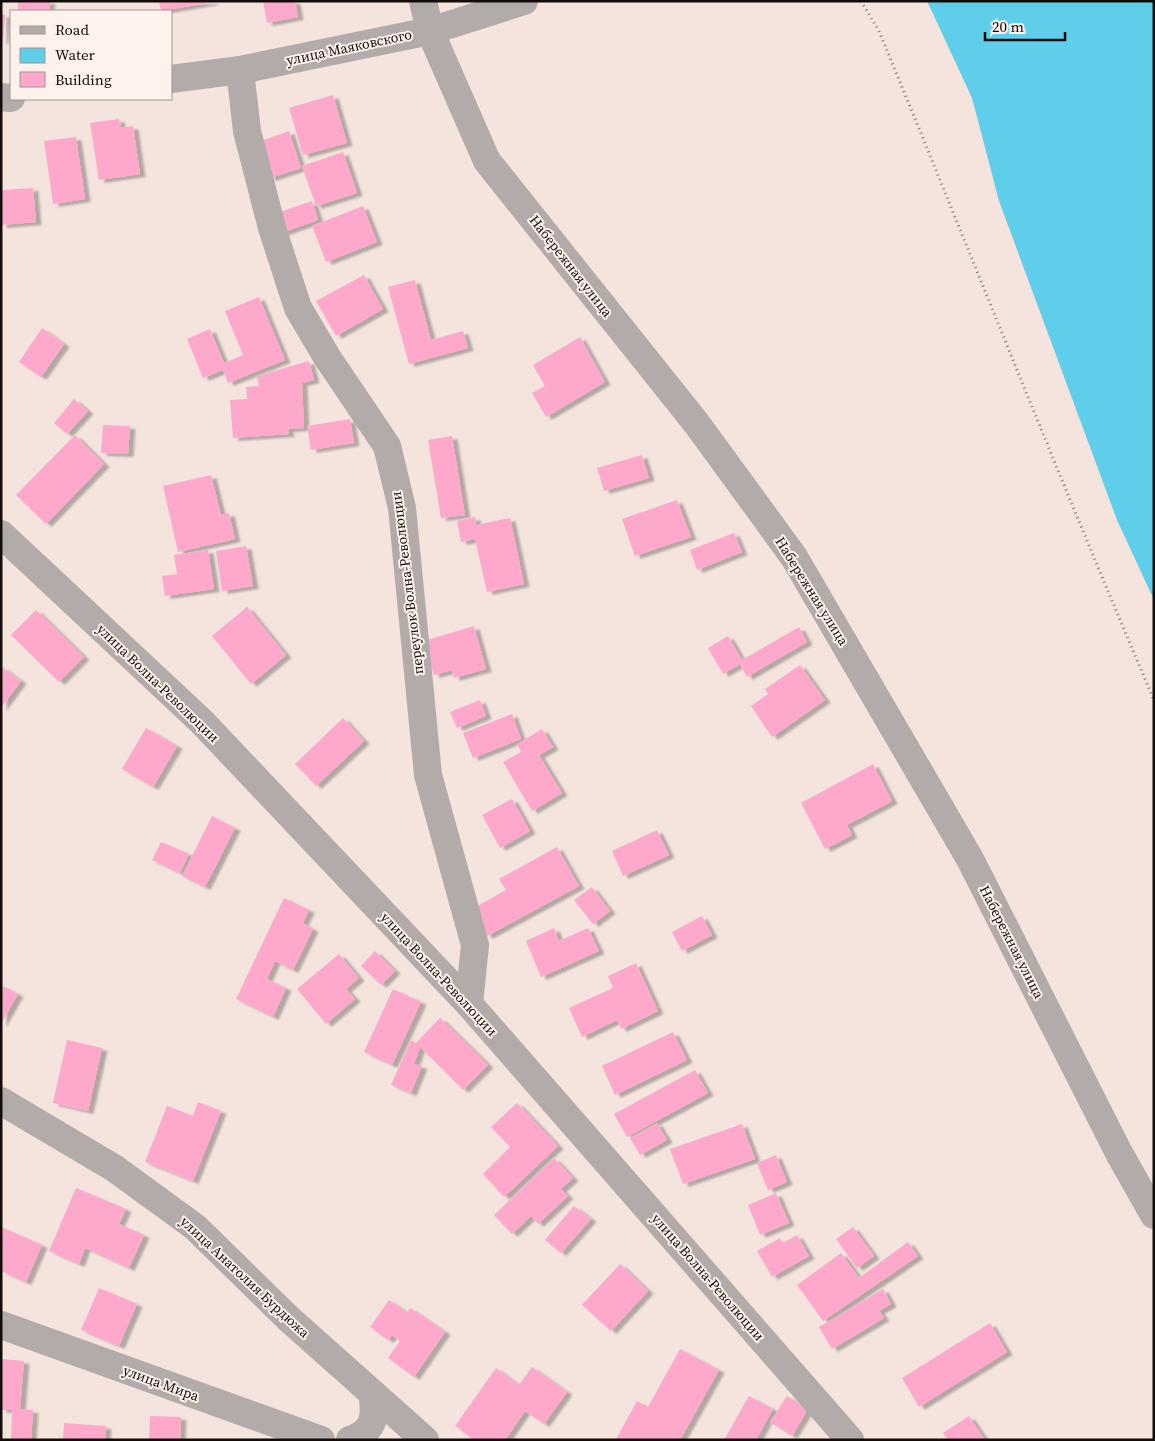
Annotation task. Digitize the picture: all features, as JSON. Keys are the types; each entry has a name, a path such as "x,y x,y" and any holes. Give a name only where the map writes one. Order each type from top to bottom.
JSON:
{"street":[{"name":"Набережная улица","path":"422,1 430,30 487,161 697,424 794,557 970,859 1119,1153 1154,1215"},
{"name":"улица Маяковского","path":"172,79 240,70 430,30 524,1"},
{"name":"переулок Волна-Революции","path":"240,70 247,131 272,228 298,308 327,358 387,446 402,508 428,775 474,945 469,1004"},
{"name":"улица Волна-Революции","path":"1,534 202,722 469,1004 850,1440"},
{"name":"улица Анатолия Бурдюжа","path":"1,1101 114,1168 195,1227 289,1319 425,1440"},
{"name":"улица Мира","path":"1,1326 321,1440"},
{"path":"350,1440 359,1436 369,1427 376,1413 372,1393"}],"path":[{"path":"861,1 879,31 980,275 1092,557 1154,700"}],"water":[{"path":"927,1 1154,1 1154,600 1117,520 999,201 972,98"}],"building":[{"path":"18,1 50,1 49,10 18,10"},
{"path":"159,1 213,1 167,10 161,10"},
{"path":"263,1 295,1 298,17 267,23"},
{"path":"1,14 5,15 3,41 1,41"},
{"path":"333,95 347,143 303,155 289,108"},
{"path":"119,119 121,128 133,126 140,174 99,180 90,123"},
{"path":"289,131 301,168 270,178 258,142"},
{"path":"76,137 85,199 53,204 44,141"},
{"path":"343,152 357,193 316,206 302,166"},
{"path":"33,188 36,222 1,225 1,190"},
{"path":"312,201 318,220 281,233 274,214"},
{"path":"363,206 377,242 326,262 312,226"},
{"path":"364,275 383,309 336,336 316,301"},
{"path":"415,280 431,340 463,331 468,348 409,364 388,287"},
{"path":"259,297 285,360 228,383 223,370 203,378 187,339 210,329 224,363 243,355 225,311"},
{"path":"42,328 64,344 41,377 19,362"},
{"path":"580,337 605,382 546,417 532,393 545,386 533,365"},
{"path":"309,361 314,380 302,383 304,428 288,429 289,434 233,438 230,400 247,399 246,387 259,386 257,376"},
{"path":"74,399 88,411 67,434 54,423"},
{"path":"350,419 354,443 311,450 307,426"},
{"path":"103,425 130,426 128,454 101,453"},
{"path":"75,435 104,464 46,524 16,495"},
{"path":"452,436 465,515 441,518 428,440"},
{"path":"642,455 649,478 604,491 597,468"},
{"path":"211,475 221,515 229,513 235,539 178,552 163,486"},
{"path":"677,500 691,537 635,556 622,519"},
{"path":"475,517 476,525 510,518 524,584 487,592 475,539 461,542 457,521"},
{"path":"734,533 742,552 697,570 690,550"},
{"path":"246,546 253,586 222,591 216,551"},
{"path":"208,550 214,589 165,596 162,576 177,574 174,555"},
{"path":"247,607 286,655 251,684 212,636"},
{"path":"36,610 84,657 59,682 11,635"},
{"path":"474,626 486,669 454,678 452,670 434,675 424,641"},
{"path":"799,627 807,642 747,677 740,664 723,674 708,648 728,636 742,660"},
{"path":"800,665 825,700 772,737 751,706 768,694 765,689"},
{"path":"1,666 21,681 1,708"},
{"path":"480,700 486,716 457,728 450,712"},
{"path":"512,714 521,739 473,758 463,733"},
{"path":"343,718 364,741 316,786 295,764"},
{"path":"146,728 177,746 153,787 122,769"},
{"path":"542,729 553,747 539,755 562,793 532,811 503,762 521,752 517,744"},
{"path":"873,764 892,801 847,825 852,835 825,849 801,803"},
{"path":"512,799 530,831 500,848 482,815"},
{"path":"212,816 235,828 205,887 182,876"},
{"path":"657,830 669,855 623,876 612,851"},
{"path":"161,842 189,854 180,873 152,860"},
{"path":"557,847 579,886 487,936 472,909 506,890 499,879"},
{"path":"592,887 610,911 593,924 574,900"},
{"path":"284,898 309,910 303,923 313,929 293,970 275,961 267,979 286,988 273,1017 236,999"},
{"path":"702,916 712,935 682,951 672,932"},
{"path":"554,928 559,941 588,928 599,951 541,977 526,941"},
{"path":"375,951 395,971 381,985 361,966"},
{"path":"339,954 359,978 346,989 355,999 326,1024 297,989"},
{"path":"636,963 658,1011 621,1029 617,1020 582,1037 569,1008 613,988 608,976"},
{"path":"1,985 18,994 1,1024"},
{"path":"393,989 421,1002 392,1065 364,1052"},
{"path":"440,1018 488,1065 463,1090 420,1047 414,1064 422,1066 411,1093 391,1085 411,1040 416,1043"},
{"path":"673,1032 687,1060 615,1095 602,1066"},
{"path":"67,1040 102,1048 88,1111 53,1103"},
{"path":"695,1070 708,1093 627,1137 614,1114"},
{"path":"198,1102 221,1111 193,1181 145,1162 167,1106 193,1116"},
{"path":"517,1103 558,1146 504,1197 483,1174 510,1147 491,1127"},
{"path":"657,1123 667,1140 640,1155 630,1138"},
{"path":"742,1124 755,1159 683,1184 670,1149"},
{"path":"776,1155 787,1182 768,1190 757,1163"},
{"path":"554,1158 573,1178 561,1189 568,1196 538,1224 531,1216 512,1234 494,1215"},
{"path":"76,1188 126,1209 119,1224 144,1235 129,1268 85,1248 79,1264 49,1251"},
{"path":"776,1193 789,1223 760,1235 748,1205"},
{"path":"574,1206 591,1219 561,1253 545,1240"},
{"path":"1,1227 42,1245 26,1282 1,1271"},
{"path":"853,1227 874,1256 857,1268 836,1239"},
{"path":"797,1235 809,1256 772,1277 757,1251 780,1238 783,1243"},
{"path":"908,1242 918,1256 823,1321 797,1285 841,1253 859,1278"},
{"path":"620,1264 648,1291 611,1331 582,1305"},
{"path":"99,1288 137,1304 119,1346 81,1330"},
{"path":"883,1289 891,1304 879,1311 884,1318 832,1349 819,1327"},
{"path":"389,1300 407,1313 410,1308 445,1332 414,1377 388,1358 400,1341 392,1335 388,1340 370,1327"},
{"path":"990,1323 1007,1352 919,1407 902,1378"},
{"path":"680,1349 719,1370 680,1440 616,1439 637,1401 648,1407"},
{"path":"1,1359 24,1361 20,1409 33,1410 31,1440 11,1440 12,1410 1,1410"},
{"path":"532,1367 567,1392 544,1424 525,1411 505,1440 474,1440 455,1426 496,1368 519,1385"},
{"path":"749,1396 773,1409 756,1440 724,1440"},
{"path":"787,1396 808,1409 792,1436 770,1422"},
{"path":"150,1416 181,1417 180,1440 149,1440"},
{"path":"969,1416 985,1440 948,1440 943,1433"},
{"path":"64,1423 106,1426 105,1440 63,1440"}]}
